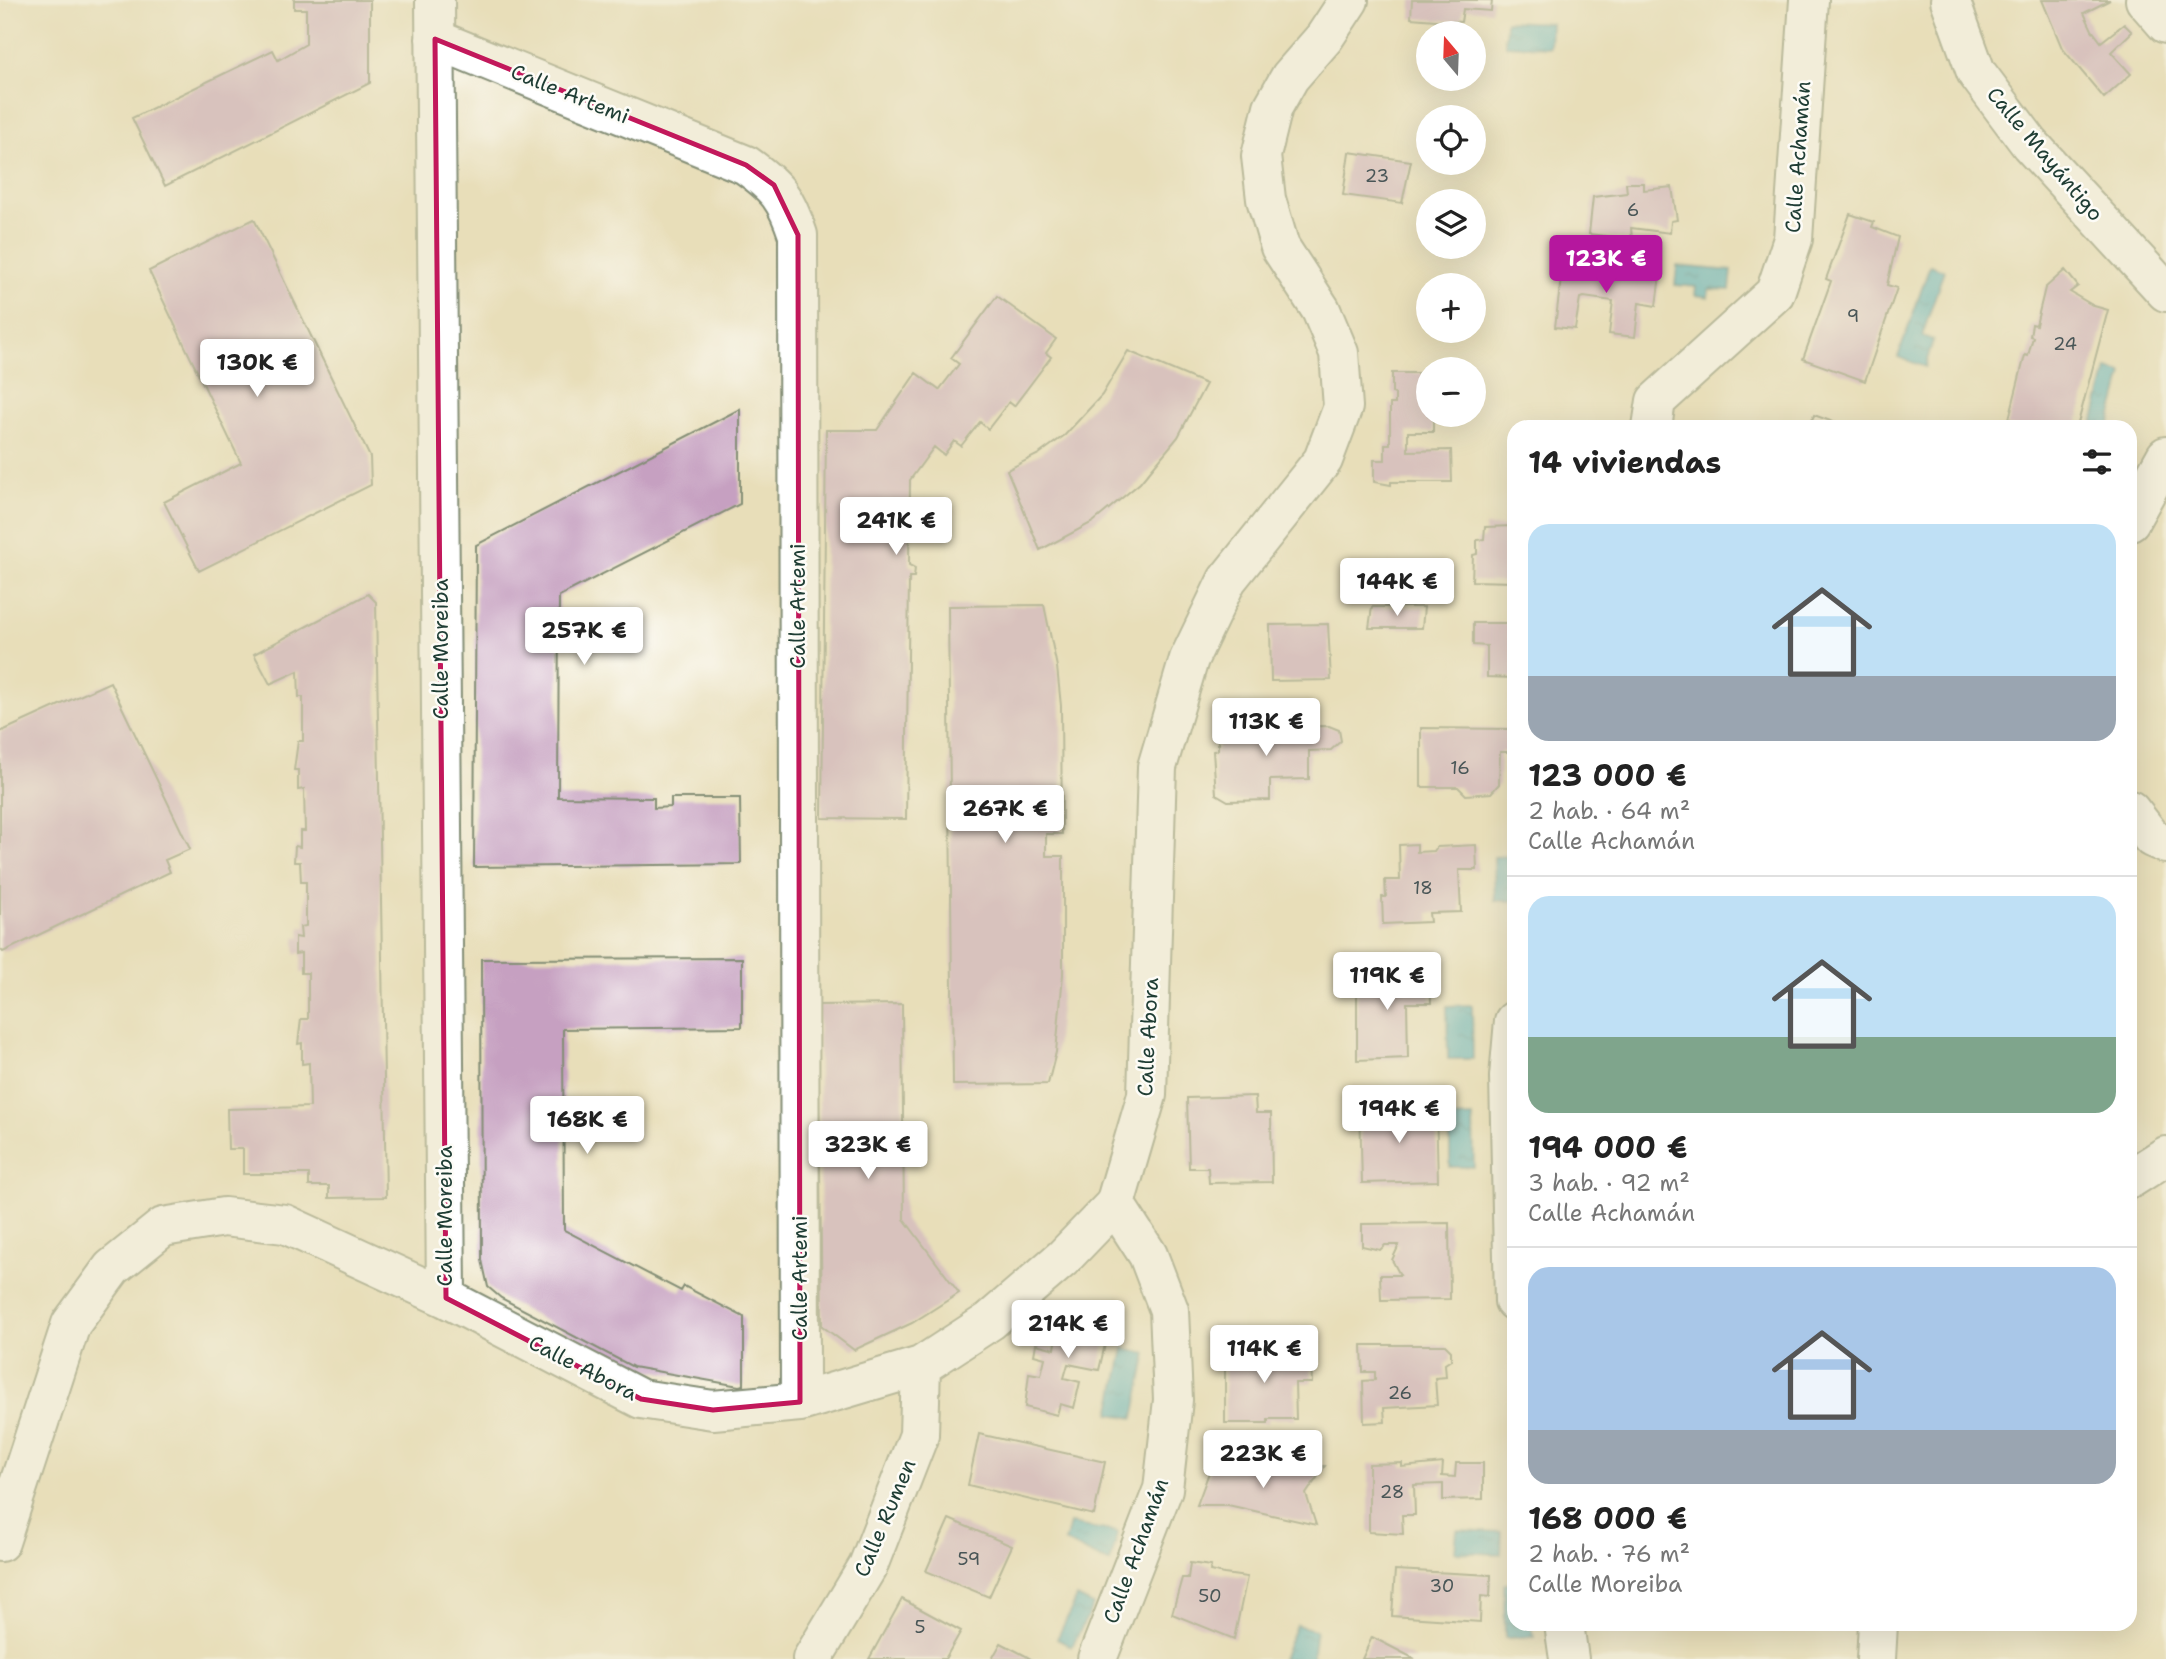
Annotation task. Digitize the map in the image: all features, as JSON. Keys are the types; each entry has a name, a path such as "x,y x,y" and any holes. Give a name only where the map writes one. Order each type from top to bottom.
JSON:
{"street":[{"name":"Calle Moreiba","path":"435,0 446,1298"},
{"name":"Calle Abora","path":"0,1542 71,1324 112,1268 163,1227 224,1217 285,1224 446,1298 641,1399 713,1410 800,1402 921,1366 990,1321 1062,1258 1115,1204 1147,1096 1157,767 1189,659 1227,580 1323,460 1343,407 1339,353 1321,310 1280,247 1266,199 1261,156 1273,107 1349,0"},
{"name":"Calle Achamán","path":"1653,420 1656,401 1775,293 1793,239 1809,0"},
{"name":"Calle Mayántigo","path":"1950,0 1976,72 2030,144 2166,292"},
{"path":"2145,0 2166,24"},
{"name":"Calle Artemi","path":"435,39 746,165 774,185 788,206 798,234 800,1402"},
{"path":"2137,508 2166,456"},
{"path":"2137,819 2152,838 2166,844"},
{"path":"2137,1175 2166,1156"},
{"name":"Calle Achamán","path":"1097,1659 1163,1489 1173,1400 1169,1310 1148,1255 1115,1204"},
{"name":"Calle Rumen","path":"812,1659 868,1566 919,1435 921,1366"},
{"path":"1565,1631 1569,1659"},
{"path":"1876,1659 1878,1631"}],"highlighted area":[{"path":"435,39 746,165 774,185 798,235 800,1402 713,1410 641,1399 446,1298"}],"water":[{"path":"1506,21 1551,23 1550,47 1505,45"},
{"path":"1930,265 1944,270 1922,336 1933,340 1925,367 1898,357"},
{"path":"1677,266 1732,271 1730,290 1709,289 1708,297 1695,295 1696,287 1675,285"},
{"path":"2107,369 2123,373 2111,420 2094,420"},
{"path":"1507,856 1507,901 1495,901 1494,857"},
{"path":"1472,1005 1473,1059 1448,1059 1447,1006"},
{"path":"1473,1117 1474,1167 1450,1167 1450,1118"},
{"path":"1124,1348 1147,1353 1134,1418 1110,1414"},
{"path":"1070,1524 1118,1532 1110,1563 1065,1542"},
{"path":"1457,1530 1502,1532 1501,1554 1455,1552"},
{"path":"1507,1583 1507,1631 1532,1631 1534,1637 1505,1638 1504,1584"},
{"path":"1077,1597 1093,1605 1072,1647 1057,1639"},
{"path":"1296,1625 1316,1630 1312,1659 1282,1659"}],"building":[{"path":"294,0 370,0 370,83 165,186 132,118 273,50 278,60 306,44 306,9 294,9"},
{"path":"1412,0 1492,0 1491,11 1463,9 1461,21 1411,18"},
{"path":"2042,0 2110,0 2084,13 2092,30 2101,42 2124,24 2132,32 2111,52 2131,74 2104,98 2062,48"},
{"path":"1349,152 1411,161 1402,203 1343,195"},
{"path":"1626,183 1644,183 1644,190 1672,187 1677,220 1671,221 1670,233 1631,228 1632,239 1589,234 1593,197 1627,193"},
{"path":"1850,214 1874,222 1872,227 1898,237 1887,285 1897,288 1865,381 1803,359 1831,281 1826,279"},
{"path":"254,219 370,457 371,485 199,571 164,502 241,463 149,271"},
{"path":"1563,262 1660,275 1656,306 1639,303 1635,337 1609,334 1613,301 1584,297 1580,298 1575,329 1555,327"},
{"path":"2065,270 2078,286 2070,292 2094,306 2108,310 2079,420 2009,420 2025,355 2028,356 2033,337 2030,336 2032,324 2036,325 2045,288"},
{"path":"997,296 1056,339 1046,353 1051,357 1014,406 1009,402 988,429 980,422 961,446 954,441 944,455 934,447 910,480 909,565 915,568 914,577 909,577 906,819 822,818 826,430 877,430 916,373 939,390 959,364 951,358"},
{"path":"1128,351 1206,384 1178,437 1140,483 1093,522 1040,550 1007,470 1039,454 1065,435 1102,395"},
{"path":"1392,373 1416,373 1416,427 1433,427 1433,432 1408,432 1408,451 1451,450 1452,482 1391,482 1391,485 1374,482 1374,460 1385,460 1385,444 1390,444 1390,404 1395,404 1395,394 1392,393"},
{"path":"740,409 740,504 559,596 558,797 654,798 654,808 671,807 671,798 740,798 741,864 474,867 476,545"},
{"path":"1814,415 1828,420 1812,420"},
{"path":"1507,526 1507,582 1472,581 1473,555 1477,554 1477,540 1484,539 1485,527"},
{"path":"368,594 376,602 386,1197 329,1198 329,1186 309,1186 309,1174 243,1174 243,1149 228,1149 227,1109 310,1107 309,1063 302,1064 302,1043 298,1044 301,1019 308,1019 308,973 301,973 301,953 295,954 295,937 301,938 300,927 306,926 306,882 301,882 300,862 294,862 295,846 300,847 300,831 305,831 304,789 298,790 298,770 294,770 298,741 303,741 303,697 299,697 298,671 270,684 254,654"},
{"path":"1044,605 1057,667 1061,706 1062,834 1046,834 1046,856 1063,856 1063,974 1056,1052 1048,1084 953,1085 948,606"},
{"path":"1372,607 1424,607 1422,628 1369,628"},
{"path":"1473,623 1507,623 1507,678 1487,677 1487,646 1473,645"},
{"path":"1328,624 1331,680 1271,681 1270,625"},
{"path":"110,682 190,849 165,860 170,872 3,952 0,949 0,732"},
{"path":"1329,726 1339,730 1341,741 1331,750 1309,751 1309,779 1270,780 1270,800 1228,801 1216,794 1213,751 1218,750 1218,728"},
{"path":"1421,728 1507,729 1507,752 1500,752 1499,784 1491,793 1466,795 1458,787 1421,787"},
{"path":"1417,844 1417,852 1434,851 1437,847 1476,845 1477,870 1459,870 1461,912 1429,913 1430,922 1383,924 1382,897 1386,897 1385,880 1400,880 1399,845"},
{"path":"742,958 742,1027 563,1029 564,1230 681,1291 684,1286 744,1317 744,1385 739,1386 633,1367 501,1298 488,1287 482,1260 481,959"},
{"path":"1401,964 1401,977 1430,976 1431,1003 1407,1003 1408,1058 1357,1060 1357,981 1367,972 1383,971 1383,965"},
{"path":"902,1004 904,1219 959,1293 912,1323 854,1350 822,1326 818,1005"},
{"path":"1255,1096 1256,1113 1271,1113 1272,1182 1209,1183 1208,1168 1189,1168 1187,1098"},
{"path":"1436,1105 1438,1181 1362,1183 1360,1107 1393,1106 1393,1115 1406,1115 1406,1106"},
{"path":"1449,1223 1450,1299 1381,1300 1380,1275 1400,1275 1392,1260 1399,1245 1385,1245 1380,1250 1362,1246 1362,1224"},
{"path":"1079,1307 1112,1315 1099,1370 1068,1364 1064,1378 1080,1382 1074,1408 1060,1404 1057,1415 1025,1407 1029,1373 1041,1375 1045,1358 1034,1355 1036,1344 1055,1349 1058,1329"},
{"path":"1362,1345 1445,1345 1451,1351 1451,1360 1445,1364 1446,1377 1435,1378 1437,1405 1384,1408 1385,1422 1364,1423 1363,1381 1375,1380 1375,1372 1363,1372"},
{"path":"1258,1346 1278,1346 1278,1352 1290,1351 1290,1357 1311,1357 1312,1383 1295,1383 1296,1419 1268,1419 1268,1423 1225,1423 1225,1364 1231,1359 1237,1359 1237,1352 1258,1352"},
{"path":"979,1434 1105,1462 1094,1515 968,1485"},
{"path":"1402,1463 1402,1467 1443,1463 1442,1476 1455,1477 1456,1463 1483,1463 1483,1499 1443,1500 1443,1484 1414,1485 1415,1515 1402,1515 1403,1534 1369,1532 1369,1464"},
{"path":"1325,1466 1306,1494 1316,1525 1228,1505 1197,1505 1211,1467"},
{"path":"949,1519 1012,1546 989,1597 926,1571"},
{"path":"1190,1563 1211,1566 1210,1571 1247,1577 1234,1639 1172,1614 1182,1578 1188,1578"},
{"path":"1395,1570 1491,1575 1490,1597 1481,1596 1480,1622 1392,1616"},
{"path":"902,1599 961,1631 945,1659 869,1659"},
{"path":"1372,1637 1415,1659 1362,1659"},
{"path":"1001,1643 1024,1655 1031,1659 992,1659"}]}
